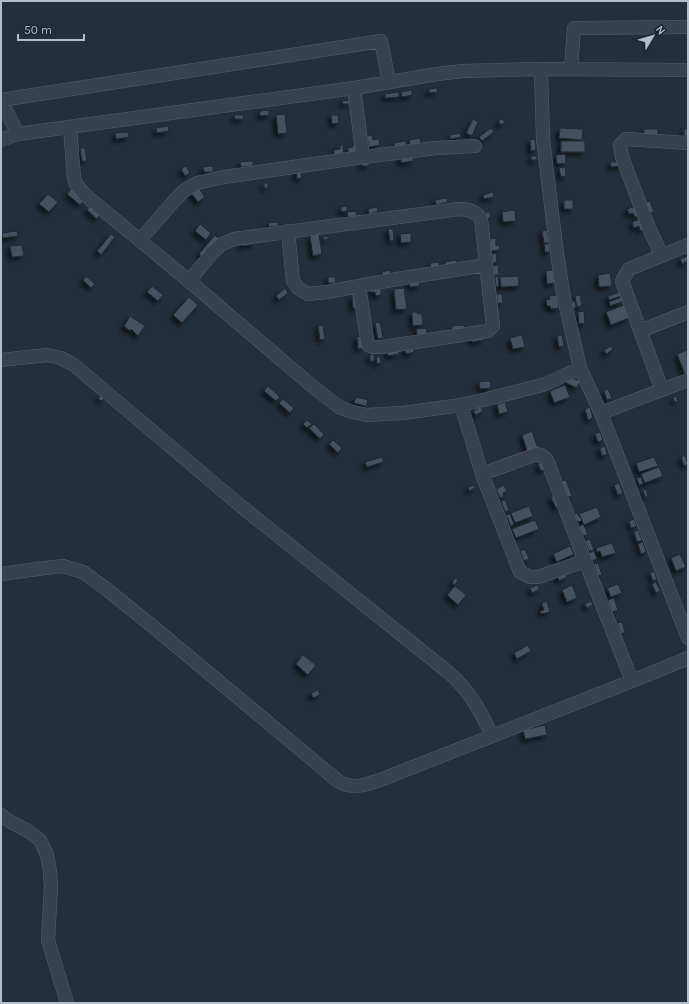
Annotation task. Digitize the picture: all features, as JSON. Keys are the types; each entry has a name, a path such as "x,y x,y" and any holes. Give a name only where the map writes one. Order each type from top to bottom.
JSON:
{"street":[{"path":"571,69 574,28 688,27"},
{"path":"18,134 1,100 381,41 389,82"},
{"path":"541,69 543,139 556,246 563,293 580,368 600,413 688,638"},
{"path":"1,140 18,134 354,88 463,71 541,69 688,70"},
{"path":"354,88 363,157"},
{"path":"70,127 74,178 76,184 91,201 189,280 312,386 340,407 349,411 367,415 403,413 461,405 546,384 580,368"},
{"path":"662,256 649,228 622,157 620,145 626,139 688,142"},
{"path":"140,240 174,201 184,191 197,183 224,177 363,157 436,148 475,146"},
{"path":"189,280 212,253 222,244 234,239 465,209 474,213 481,219 494,323 493,327 488,332 383,347 372,347 368,345 359,286"},
{"path":"288,231 293,281 301,290 308,294 486,265"},
{"path":"662,390 622,281 629,269 688,245"},
{"path":"640,331 688,312"},
{"path":"1,360 47,355 60,358 74,365 248,512 448,672 466,689 473,699 492,736"},
{"path":"600,413 688,380"},
{"path":"461,405 482,474 520,572 530,577 538,578 585,561"},
{"path":"482,474 537,454 545,457 632,681"},
{"path":"1,574 64,566 83,572 151,625 332,776 344,785 355,787 380,780 688,658"},
{"path":"1,815 40,840 47,855 51,887 48,940 67,1003"}],"building":[{"path":"437,88 438,92 429,93 429,89"},
{"path":"412,90 412,95 402,97 401,92"},
{"path":"399,92 399,97 385,98 385,94"},
{"path":"349,100 350,104 343,104 342,101"},
{"path":"269,110 269,115 260,116 260,111"},
{"path":"285,114 287,133 278,134 276,115"},
{"path":"234,115 243,115 244,119 235,119"},
{"path":"331,115 338,115 339,123 332,124"},
{"path":"473,119 478,122 472,136 466,133"},
{"path":"502,119 505,122 501,125 498,121"},
{"path":"168,126 169,131 157,133 156,128"},
{"path":"491,128 494,132 482,141 479,137"},
{"path":"560,128 583,129 582,140 559,138"},
{"path":"644,129 658,129 658,136 644,136"},
{"path":"684,129 688,129 688,136 684,136"},
{"path":"128,132 129,137 116,139 115,133"},
{"path":"460,133 461,137 450,139 450,135"},
{"path":"372,135 373,140 379,139 380,145 369,147 367,136"},
{"path":"420,138 421,143 410,145 409,140"},
{"path":"535,139 536,150 531,151 530,140"},
{"path":"406,141 406,145 395,147 394,143"},
{"path":"561,141 585,141 585,152 561,152"},
{"path":"357,144 358,152 348,153 348,148"},
{"path":"340,145 343,145 344,154 334,155 334,150 340,149"},
{"path":"80,148 85,148 87,161 82,161"},
{"path":"565,154 566,163 557,164 556,155"},
{"path":"413,155 413,161 401,163 401,156"},
{"path":"531,156 537,156 537,160 531,160"},
{"path":"253,161 253,166 241,167 240,162"},
{"path":"362,162 369,162 369,166 362,166"},
{"path":"610,162 621,162 622,166 611,167"},
{"path":"186,166 190,173 185,176 181,169"},
{"path":"213,166 213,172 204,172 203,167"},
{"path":"565,167 566,176 561,177 559,168"},
{"path":"301,169 302,178 297,179 296,170"},
{"path":"264,183 268,183 268,188 264,188"},
{"path":"198,187 205,197 198,202 191,193"},
{"path":"71,189 84,200 80,205 67,194"},
{"path":"493,192 494,197 484,199 483,195"},
{"path":"48,194 58,202 49,212 39,204"},
{"path":"447,198 448,202 436,205 435,200"},
{"path":"564,200 573,200 573,209 564,209"},
{"path":"650,201 654,212 649,213 645,203"},
{"path":"90,206 100,215 97,219 87,210"},
{"path":"347,206 347,211 341,212 341,207"},
{"path":"636,206 639,216 635,217 633,213 629,214 627,209"},
{"path":"377,207 378,212 369,214 368,209"},
{"path":"515,210 516,221 503,222 502,212"},
{"path":"356,211 357,216 348,217 347,212"},
{"path":"486,212 490,212 490,218 486,219"},
{"path":"641,219 644,229 640,231 639,226 634,228 632,222"},
{"path":"278,222 278,226 269,227 268,223"},
{"path":"200,224 211,233 206,240 195,231"},
{"path":"388,229 393,229 394,240 390,241"},
{"path":"547,230 549,243 544,243 542,231"},
{"path":"17,231 18,236 3,238 2,233"},
{"path":"411,233 411,242 401,243 400,234"},
{"path":"111,234 115,237 101,255 97,251"},
{"path":"319,234 322,254 313,256 310,236"},
{"path":"215,235 220,240 204,258 199,254"},
{"path":"328,236 328,239 324,240 323,237"},
{"path":"496,238 496,246 499,245 500,250 491,251 490,239"},
{"path":"254,239 255,244 242,246 241,241"},
{"path":"544,244 549,244 550,252 545,252"},
{"path":"22,245 24,256 12,257 10,246"},
{"path":"496,253 497,262 492,263 492,254"},
{"path":"688,256 688,261 682,264 680,259"},
{"path":"456,260 457,265 446,267 445,262"},
{"path":"439,262 440,268 431,269 430,263"},
{"path":"498,265 499,275 494,275 493,266"},
{"path":"390,270 391,275 383,276 382,272"},
{"path":"553,270 555,283 547,284 546,271"},
{"path":"610,273 612,286 599,287 598,275"},
{"path":"86,276 95,284 91,288 83,280"},
{"path":"498,276 499,286 496,287 495,277"},
{"path":"518,276 519,286 501,287 500,277"},
{"path":"328,277 335,277 336,283 328,283"},
{"path":"419,281 420,286 410,287 409,282"},
{"path":"152,286 163,295 158,301 147,292"},
{"path":"381,287 381,295 376,296 375,292 371,292 371,288"},
{"path":"285,288 288,293 279,300 276,296"},
{"path":"404,288 407,309 396,310 394,289"},
{"path":"620,292 621,296 609,300 608,296"},
{"path":"497,294 502,294 503,303 497,303"},
{"path":"557,295 559,308 551,309 550,306 547,306 546,300 550,299 549,296"},
{"path":"580,295 582,306 577,307 575,296"},
{"path":"352,296 357,296 358,308 353,308"},
{"path":"189,297 198,305 182,323 173,315"},
{"path":"622,297 624,301 610,306 609,302"},
{"path":"572,301 575,301 576,308 572,308"},
{"path":"624,305 629,318 611,325 606,312"},
{"path":"584,311 585,323 579,324 578,312"},
{"path":"412,312 422,314 423,325 413,326"},
{"path":"130,316 145,326 138,336 131,329 130,331 124,326"},
{"path":"380,322 383,338 378,339 375,323"},
{"path":"323,325 325,339 320,340 318,326"},
{"path":"464,325 464,330 452,331 452,326"},
{"path":"426,328 427,334 417,335 416,329"},
{"path":"483,335 484,340 472,342 471,337"},
{"path":"522,335 525,347 513,349 510,338"},
{"path":"562,335 564,346 559,347 557,336"},
{"path":"362,336 364,348 358,349 357,337"},
{"path":"611,346 613,350 606,354 604,350"},
{"path":"413,347 414,352 406,354 405,349"},
{"path":"398,348 399,354 388,356 387,350"},
{"path":"687,350 688,377 686,377 677,354"},
{"path":"370,354 374,354 374,361 370,361"},
{"path":"376,357 380,357 381,363 377,364"},
{"path":"569,377 580,381 577,388 566,383"},
{"path":"490,381 491,388 480,389 479,382"},
{"path":"565,385 570,397 554,403 550,391"},
{"path":"268,386 280,397 276,401 264,391"},
{"path":"608,389 612,398 607,400 604,391"},
{"path":"102,395 105,398 101,401 98,398"},
{"path":"676,396 678,401 675,402 673,398"},
{"path":"356,397 368,400 366,406 354,403"},
{"path":"283,399 294,408 290,413 279,403"},
{"path":"505,402 508,412 499,414 497,404"},
{"path":"480,407 483,411 476,415 473,411"},
{"path":"590,407 593,418 588,420 585,409"},
{"path":"307,420 312,424 307,428 303,424"},
{"path":"314,424 324,434 320,439 309,428"},
{"path":"532,431 538,448 527,451 522,435"},
{"path":"600,432 603,440 598,442 595,434"},
{"path":"333,440 342,448 338,453 329,444"},
{"path":"605,446 607,454 602,456 600,448"},
{"path":"685,455 688,464 684,466 681,457"},
{"path":"382,457 384,462 367,467 365,462"},
{"path":"654,457 658,466 639,472 636,463"},
{"path":"543,462 546,469 541,471 538,464"},
{"path":"659,467 663,476 645,483 641,474"},
{"path":"641,477 643,484 639,485 637,478"},
{"path":"566,480 572,496 568,497 561,481"},
{"path":"619,483 623,493 618,495 614,485"},
{"path":"474,485 475,488 469,491 468,487"},
{"path":"504,485 507,491 503,493 504,496 500,498 496,489"},
{"path":"646,489 648,497 645,497 643,490"},
{"path":"555,495 561,506 556,508 551,497"},
{"path":"505,500 509,510 505,512 501,501"},
{"path":"529,506 533,516 515,523 511,513"},
{"path":"597,507 601,517 584,525 579,514"},
{"path":"577,513 582,520 579,522 577,520 576,522 573,519 576,517 574,515"},
{"path":"510,514 514,524 511,526 506,515"},
{"path":"634,519 637,526 631,528 629,521"},
{"path":"535,520 539,529 516,538 512,529"},
{"path":"583,524 588,534 583,536 579,527"},
{"path":"638,530 642,540 637,542 634,532"},
{"path":"590,539 594,550 589,551 585,541"},
{"path":"643,542 646,552 641,554 638,544"},
{"path":"612,543 616,553 602,557 600,551 597,552 596,548"},
{"path":"570,546 574,554 557,562 553,554"},
{"path":"525,549 529,559 524,561 520,551"},
{"path":"594,551 597,559 592,561 589,553"},
{"path":"680,554 686,567 676,571 671,558"},
{"path":"598,563 602,575 598,576 594,564"},
{"path":"565,571 567,577 559,581 557,574"},
{"path":"654,571 657,579 653,581 650,573"},
{"path":"455,578 458,580 455,585 452,583"},
{"path":"656,582 660,591 656,593 652,584"},
{"path":"618,584 622,593 611,597 607,588"},
{"path":"537,585 540,589 532,593 530,588"},
{"path":"572,585 577,598 567,602 562,590"},
{"path":"455,586 466,595 458,605 447,595"},
{"path":"614,598 618,610 612,612 608,600"},
{"path":"547,601 550,612 541,614 540,611 544,610 542,603"},
{"path":"591,601 593,605 587,608 585,604"},
{"path":"622,622 625,632 621,634 617,623"},
{"path":"528,645 531,651 517,659 514,653"},
{"path":"303,655 316,665 308,675 296,664"},
{"path":"318,690 320,695 313,698 311,693"},
{"path":"545,725 547,735 525,739 523,730"}]}
